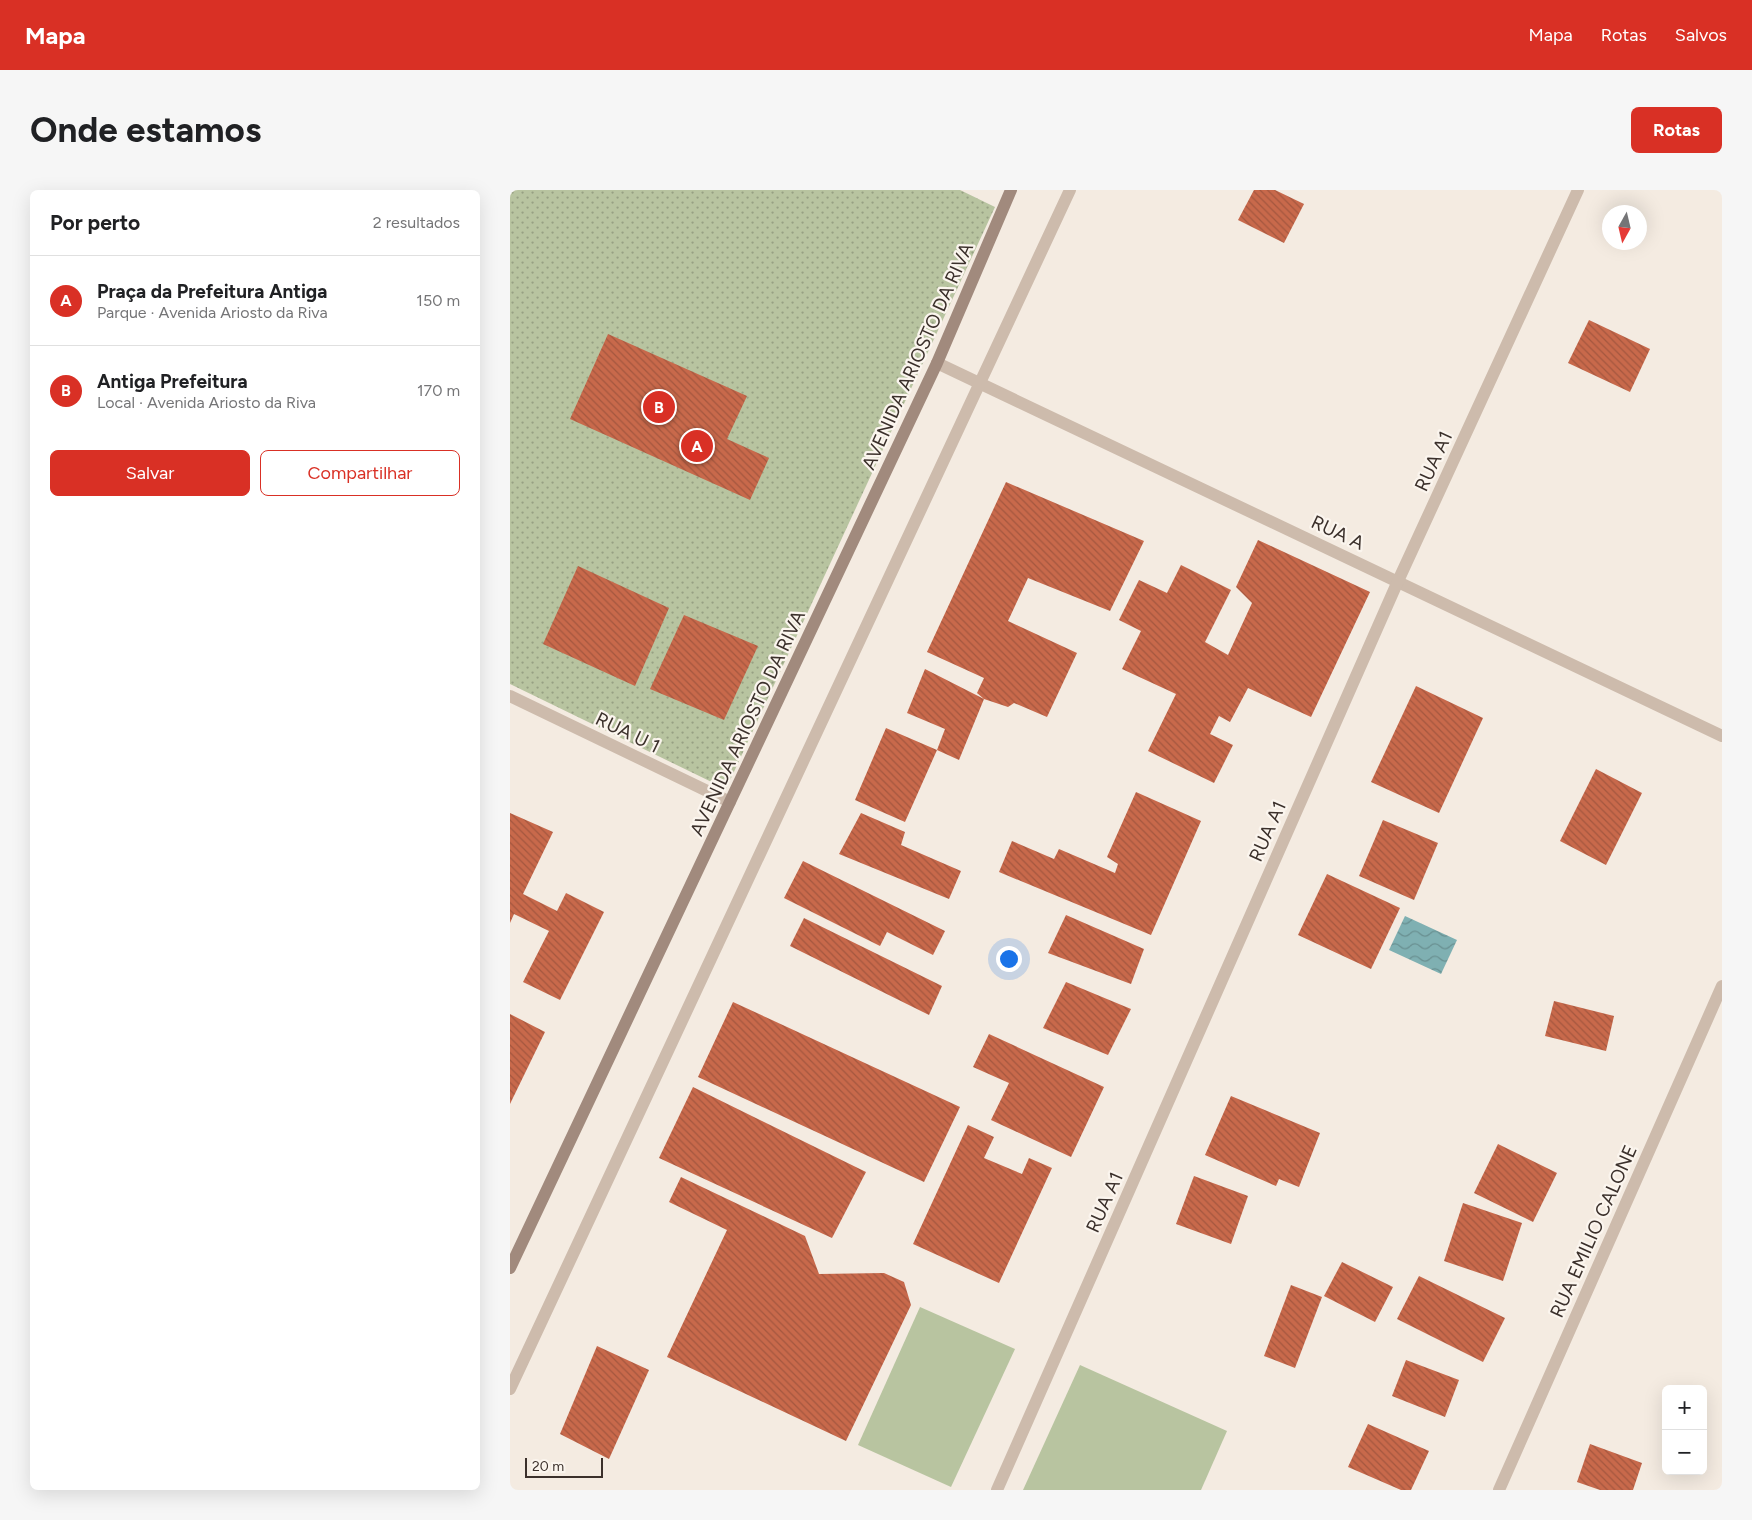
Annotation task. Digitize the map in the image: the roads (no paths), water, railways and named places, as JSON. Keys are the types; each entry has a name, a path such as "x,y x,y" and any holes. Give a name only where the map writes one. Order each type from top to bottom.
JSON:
{"street":[{"name":"AVENIDA ARIOSTO DA RIVA","path":"510,1268 937,363 1011,190"},
{"path":"510,1389 1070,190"},
{"name":"RUA A1","path":"997,1490 1398,581 1578,190"},
{"name":"RUA A","path":"937,363 1722,736"},
{"name":"RUA U 1","path":"510,696 730,802"},
{"name":"RUA EMILIO CALONE","path":"1499,1490 1722,986"}],"water":[{"path":"1405,916 1457,940 1441,974 1389,950"}],"place":[{"name":"Antiga Prefeitura","path":"659,407"},
{"name":"Praça da Prefeitura Antiga","path":"697,446"}]}
